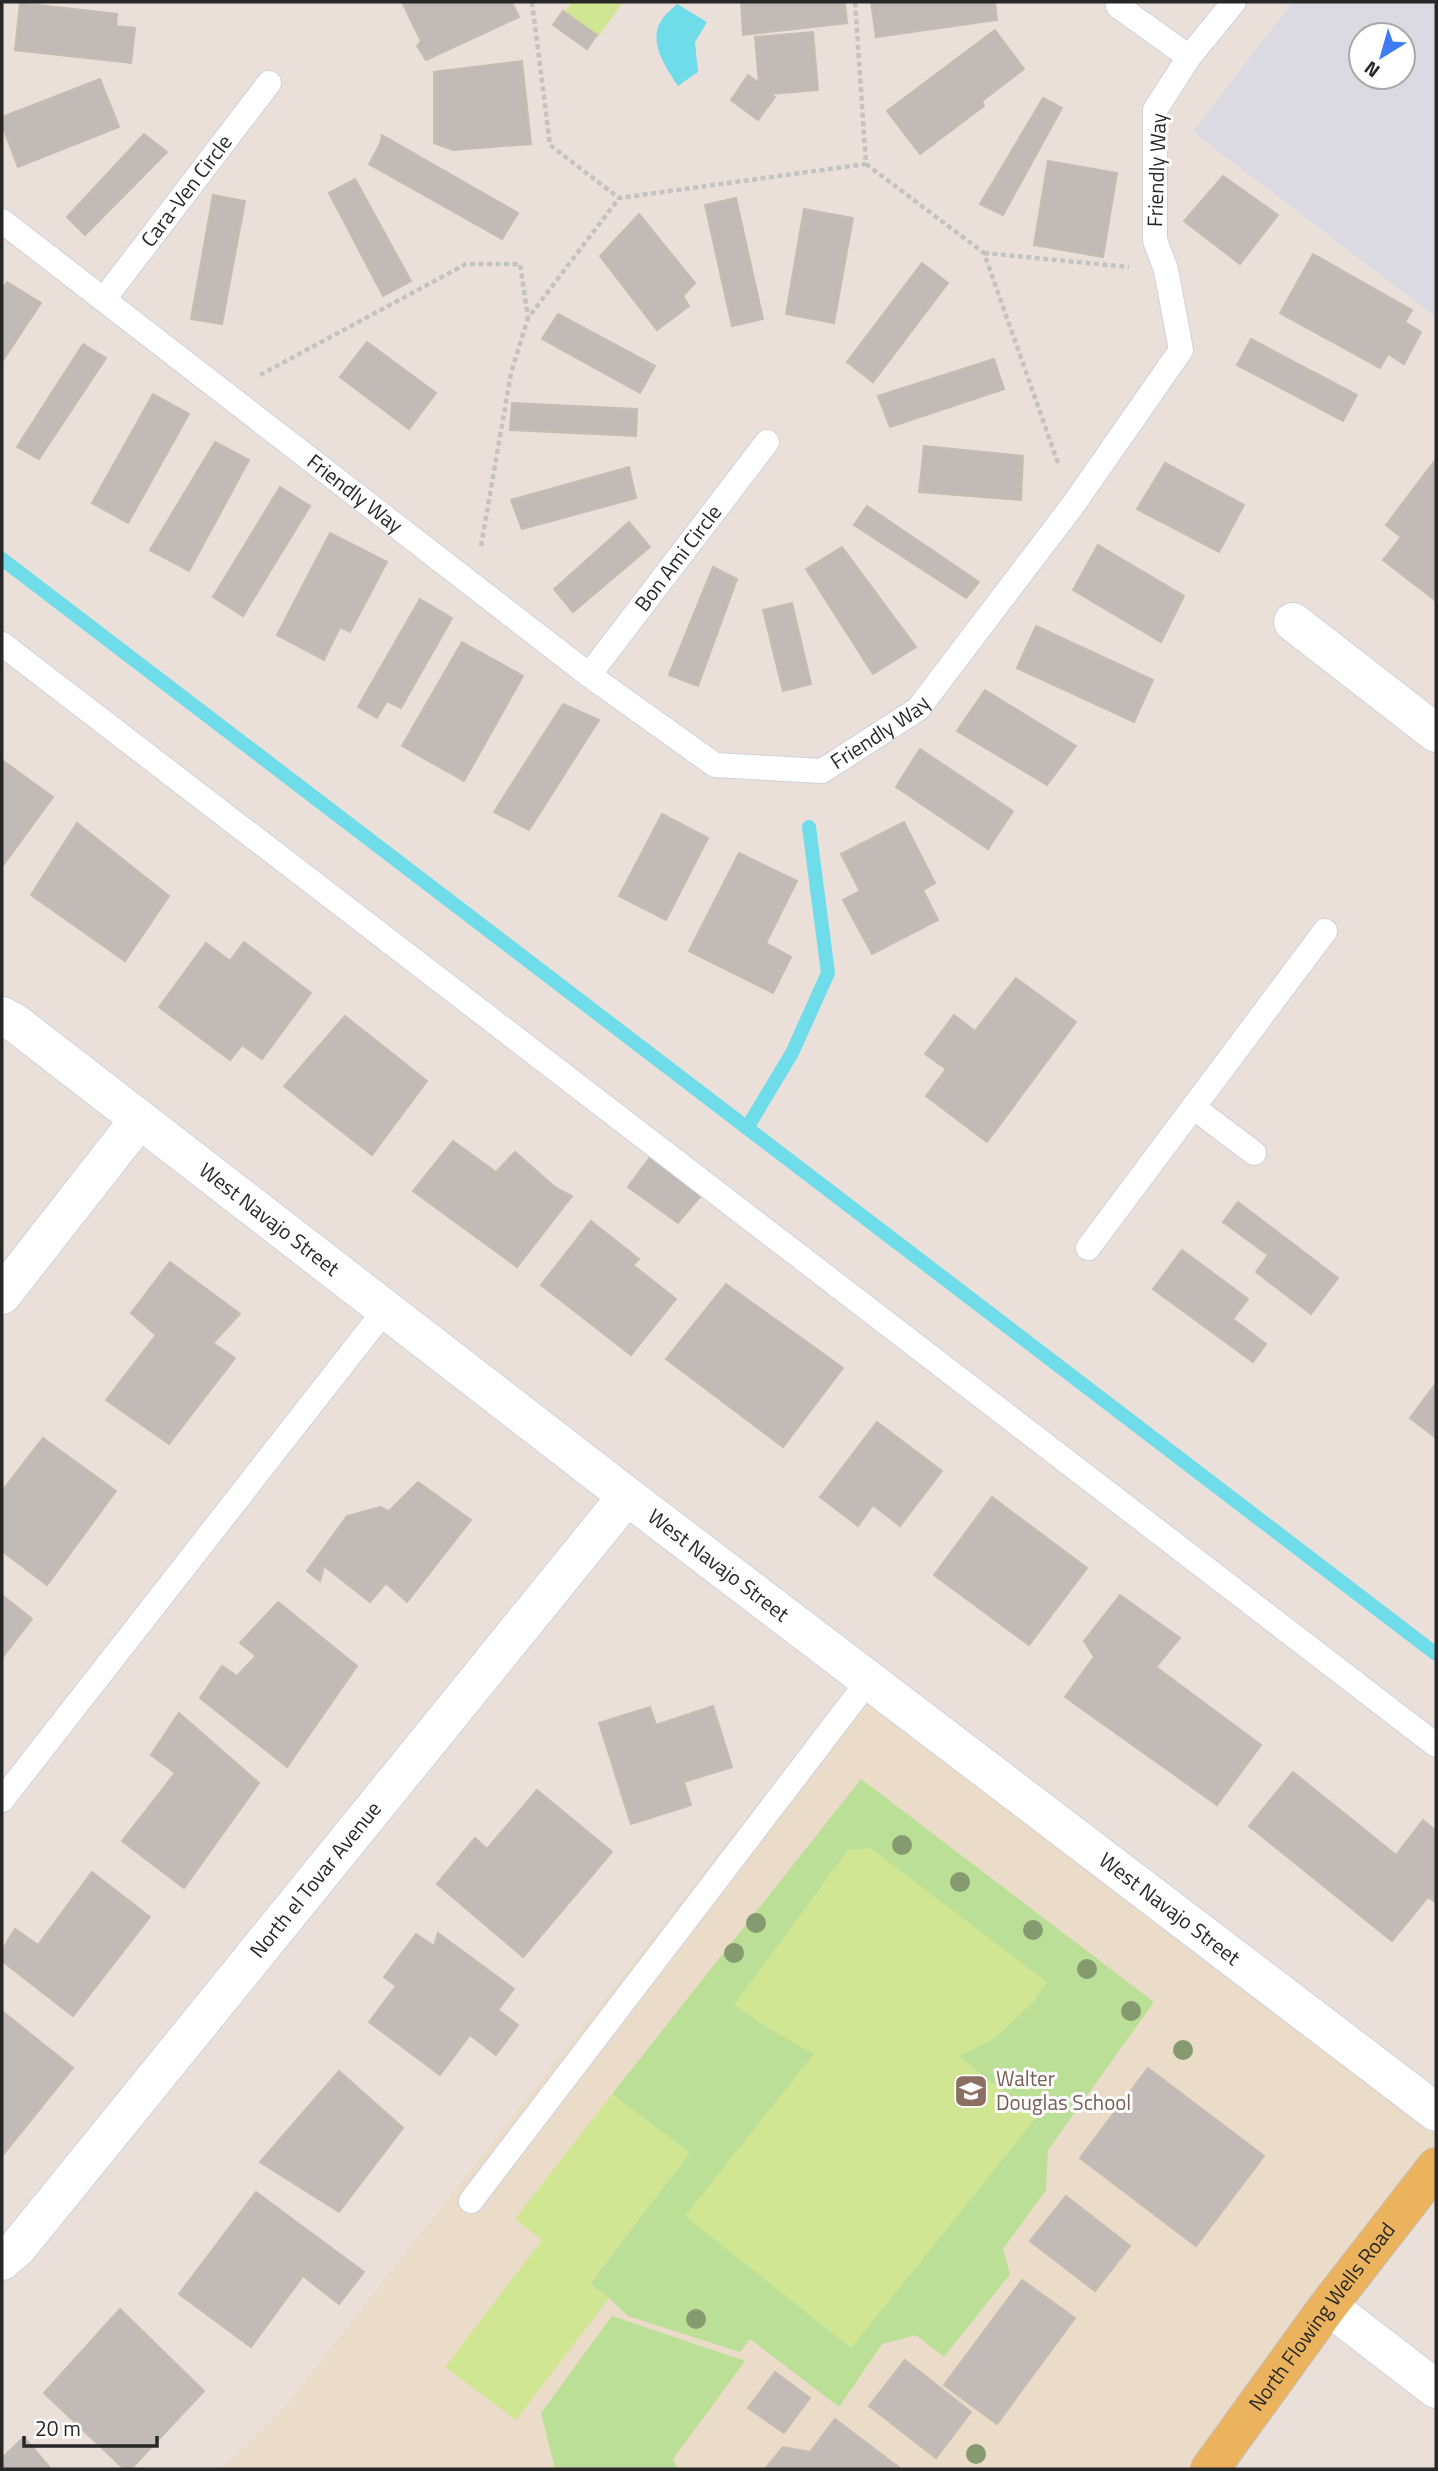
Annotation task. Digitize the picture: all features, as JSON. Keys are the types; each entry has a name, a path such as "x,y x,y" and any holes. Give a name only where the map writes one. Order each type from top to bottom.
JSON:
{"main road":[{"name":"North Flowing Wells Road","path":"1210,2469 1328,2306 1436,2167"}],"street":[{"path":"1293,622 1436,733"},
{"name":"West Navajo Street","path":"2,1016 15,1023 627,1496 1436,2112"},
{"path":"2,1295 139,1120"},
{"name":"North el Tovar Avenue","path":"2,2262 18,2247 627,1496"},
{"path":"1328,2306 1436,2389"}],"lane":[{"name":"Friendly Way","path":"2,221 589,675 715,765 822,771 918,709 1073,505 1181,349 1166,270 1155,240 1155,110 1189,57 1234,2"},
{"path":"1118,6 1189,57"},
{"name":"Cara-Ven Circle","path":"104,299 269,83"},
{"name":"Bon Ami Circle","path":"589,675 767,442"},
{"path":"2,644 1436,1745"},
{"path":"1088,1248 1325,931"},
{"path":"1193,1107 1254,1153"},
{"path":"2,1800 385,1310"},
{"path":"471,2201 869,1680"}],"path":[{"path":"532,2 550,145 619,198"},
{"path":"855,2 866,164"},
{"path":"474,586 511,373 528,318 619,198 866,164 984,253 1166,270"},
{"path":"984,253 1073,505"},
{"path":"226,393 466,264 520,264 528,318"}],"shaded area":[{"path":"1292,2 1436,2 1436,317 1193,132"},
{"name":"Walter Douglas School","path":"860,1673 1436,2112 1436,2166 1210,2469 221,2469 280,2413"}],"green space":[{"path":"572,2 623,2 598,37 565,11"},
{"path":"861,1779 1154,2002 1048,2150 1046,2190 1003,2249 1010,2274 944,2357 916,2335 882,2344 839,2407 750,2339 740,2352 628,2316 590,2284 689,2153 612,2094"},
{"path":"870,1848 1047,1982 1033,2002 995,2038 959,2056 1036,2118 851,2348 685,2216 814,2054 734,2005 848,1850"},
{"path":"612,2094 690,2153 590,2283 609,2298 516,2420 445,2367 542,2240 515,2219"},
{"path":"612,2316 745,2361 673,2459 678,2469 555,2469 541,2413"}],"water":[{"path":"677,4 707,22 695,42 698,72 678,86 660,55 656,37 662,19"}],"building":[{"path":"402,2 512,2 519,17 426,60 417,46 421,41"},
{"path":"741,2 845,2 847,23 743,35"},
{"path":"871,2 995,2 997,20 876,37"},
{"path":"20,3 117,14 116,26 135,28 131,63 15,50"},
{"path":"563,11 597,35 587,49 553,25"},
{"path":"995,30 1024,69 982,101 984,106 920,154 887,111"},
{"path":"813,32 818,90 770,94 775,97 758,120 731,100 748,75 759,83 755,37"},
{"path":"522,61 531,144 453,150 434,143 434,72"},
{"path":"100,79 119,127 18,167 2,125 2,117"},
{"path":"1043,98 1062,108 1003,215 980,204"},
{"path":"144,134 167,152 85,235 67,217"},
{"path":"382,135 518,213 502,239 369,164"},
{"path":"1048,161 1117,173 1103,257 1034,245"},
{"path":"1223,176 1278,215 1240,264 1184,221"},
{"path":"355,179 411,281 383,296 329,193"},
{"path":"213,195 245,201 222,324 191,319"},
{"path":"736,198 763,319 732,326 705,205"},
{"path":"804,209 853,218 834,323 786,314"},
{"path":"639,214 695,283 683,296 689,306 657,330 600,256"},
{"path":"1313,254 1412,310 1405,322 1421,332 1404,364 1388,354 1380,368 1280,313"},
{"path":"922,263 948,283 873,382 847,362"},
{"path":"7,282 41,303 2,362 2,289"},
{"path":"558,314 655,366 640,393 542,339"},
{"path":"1251,339 1357,395 1343,421 1237,365"},
{"path":"367,342 436,393 409,429 340,377"},
{"path":"83,344 106,358 39,459 17,447"},
{"path":"994,359 1004,389 890,427 878,396"},
{"path":"153,394 189,414 128,523 92,503"},
{"path":"512,403 637,409 636,436 510,430"},
{"path":"215,442 249,460 189,571 150,550"},
{"path":"924,446 1023,456 1021,500 919,492"},
{"path":"1436,459 1436,601 1383,560 1401,537 1386,525"},
{"path":"1165,463 1244,505 1219,552 1137,509"},
{"path":"629,467 636,498 522,529 511,500"},
{"path":"280,487 310,506 243,616 213,597"},
{"path":"867,506 979,582 966,598 854,525"},
{"path":"629,522 650,547 573,612 554,589"},
{"path":"330,533 387,562 350,632 340,627 324,660 277,635"},
{"path":"1098,545 1184,596 1161,642 1073,590"},
{"path":"842,547 916,647 873,674 806,569"},
{"path":"713,567 737,579 698,686 669,675"},
{"path":"420,599 452,618 401,708 387,701 377,718 358,707"},
{"path":"792,603 811,684 783,691 763,610"},
{"path":"1036,626 1153,680 1134,722 1017,668"},
{"path":"462,642 523,676 464,781 402,746"},
{"path":"985,690 1076,746 1047,785 957,731"},
{"path":"563,704 599,720 529,830 494,812"},
{"path":"920,749 1013,811 988,849 896,787"},
{"path":"2,760 53,797 2,867"},
{"path":"662,814 708,838 666,920 619,896"},
{"path":"904,822 935,883 923,890 938,920 872,954 843,900 860,891 841,854"},
{"path":"77,823 169,896 125,961 31,895"},
{"path":"739,853 797,881 766,943 791,957 773,993 689,951"},
{"path":"244,942 311,993 262,1059 242,1045 230,1060 159,1007 206,943 230,961"},
{"path":"1016,978 1076,1022 987,1142 926,1096 946,1069 925,1054 954,1015 975,1031"},
{"path":"345,1016 427,1081 372,1155 284,1086"},
{"path":"453,1141 496,1172 515,1152 556,1188 572,1196 517,1267 413,1191"},
{"path":"653,1153 705,1191 678,1223 628,1187"},
{"path":"1238,1202 1338,1278 1311,1314 1256,1272 1268,1255 1223,1222"},
{"path":"591,1221 639,1259 633,1265 676,1299 631,1355 541,1285"},
{"path":"1182,1250 1248,1299 1233,1319 1266,1344 1253,1362 1153,1289"},
{"path":"170,1262 240,1314 213,1343 235,1358 169,1444 106,1400 156,1335 131,1313"},
{"path":"726,1284 843,1368 783,1447 666,1359"},
{"path":"1436,1383 1436,1438 1410,1418"},
{"path":"877,1422 942,1471 900,1526 873,1505 858,1526 820,1497"},
{"path":"43,1438 116,1491 47,1585 2,1551 2,1491"},
{"path":"418,1482 471,1520 407,1602 386,1583 370,1602 324,1566 320,1581 307,1571 347,1516 380,1507 389,1511"},
{"path":"992,1497 1087,1568 1029,1645 934,1575"},
{"path":"2,1595 32,1619 2,1658"},
{"path":"1120,1595 1180,1638 1156,1667 1261,1745 1217,1805 1065,1697 1094,1657 1084,1641"},
{"path":"278,1602 357,1666 287,1767 200,1698 222,1666 237,1676 256,1656 240,1643"},
{"path":"713,1706 732,1767 684,1782 691,1805 631,1824 599,1723 650,1707 656,1725"},
{"path":"179,1713 259,1783 184,1888 122,1841 175,1773 151,1755"},
{"path":"1293,1772 1396,1855 1423,1820 1436,1831 1436,1903 1428,1897 1392,1941 1249,1826"},
{"path":"537,1790 612,1852 523,1957 437,1884 475,1838 487,1849"},
{"path":"92,1872 150,1917 73,2016 2,1961 2,1950 15,1929 38,1945"},
{"path":"438,1933 514,1989 498,2010 518,2025 496,2055 470,2035 440,2075 369,2022 396,1986 384,1977 416,1934 434,1946"},
{"path":"2,2011 73,2068 3,2155 2,2153"},
{"path":"1148,2068 1264,2156 1196,2246 1080,2158"},
{"path":"339,2071 403,2128 339,2212 260,2162"},
{"path":"256,2192 364,2272 339,2304 303,2276 251,2347 179,2294"},
{"path":"1066,2196 1130,2246 1095,2291 1030,2241"},
{"path":"1022,2280 1075,2318 997,2424 944,2385"},
{"path":"120,2309 204,2391 131,2469 124,2469 44,2393"},
{"path":"905,2360 971,2412 936,2458 869,2406"},
{"path":"775,2372 810,2398 784,2433 748,2408"},
{"path":"835,2419 901,2469 765,2469 783,2447 810,2452"},
{"path":"24,2437 51,2469 2,2469 2,2458"}],"waterway":[{"path":"2,559 1436,1654"},
{"path":"747,1128 792,1053 828,973 809,827"}],"place":[{"name":"Walter Douglas School","path":"971,2091"}]}
